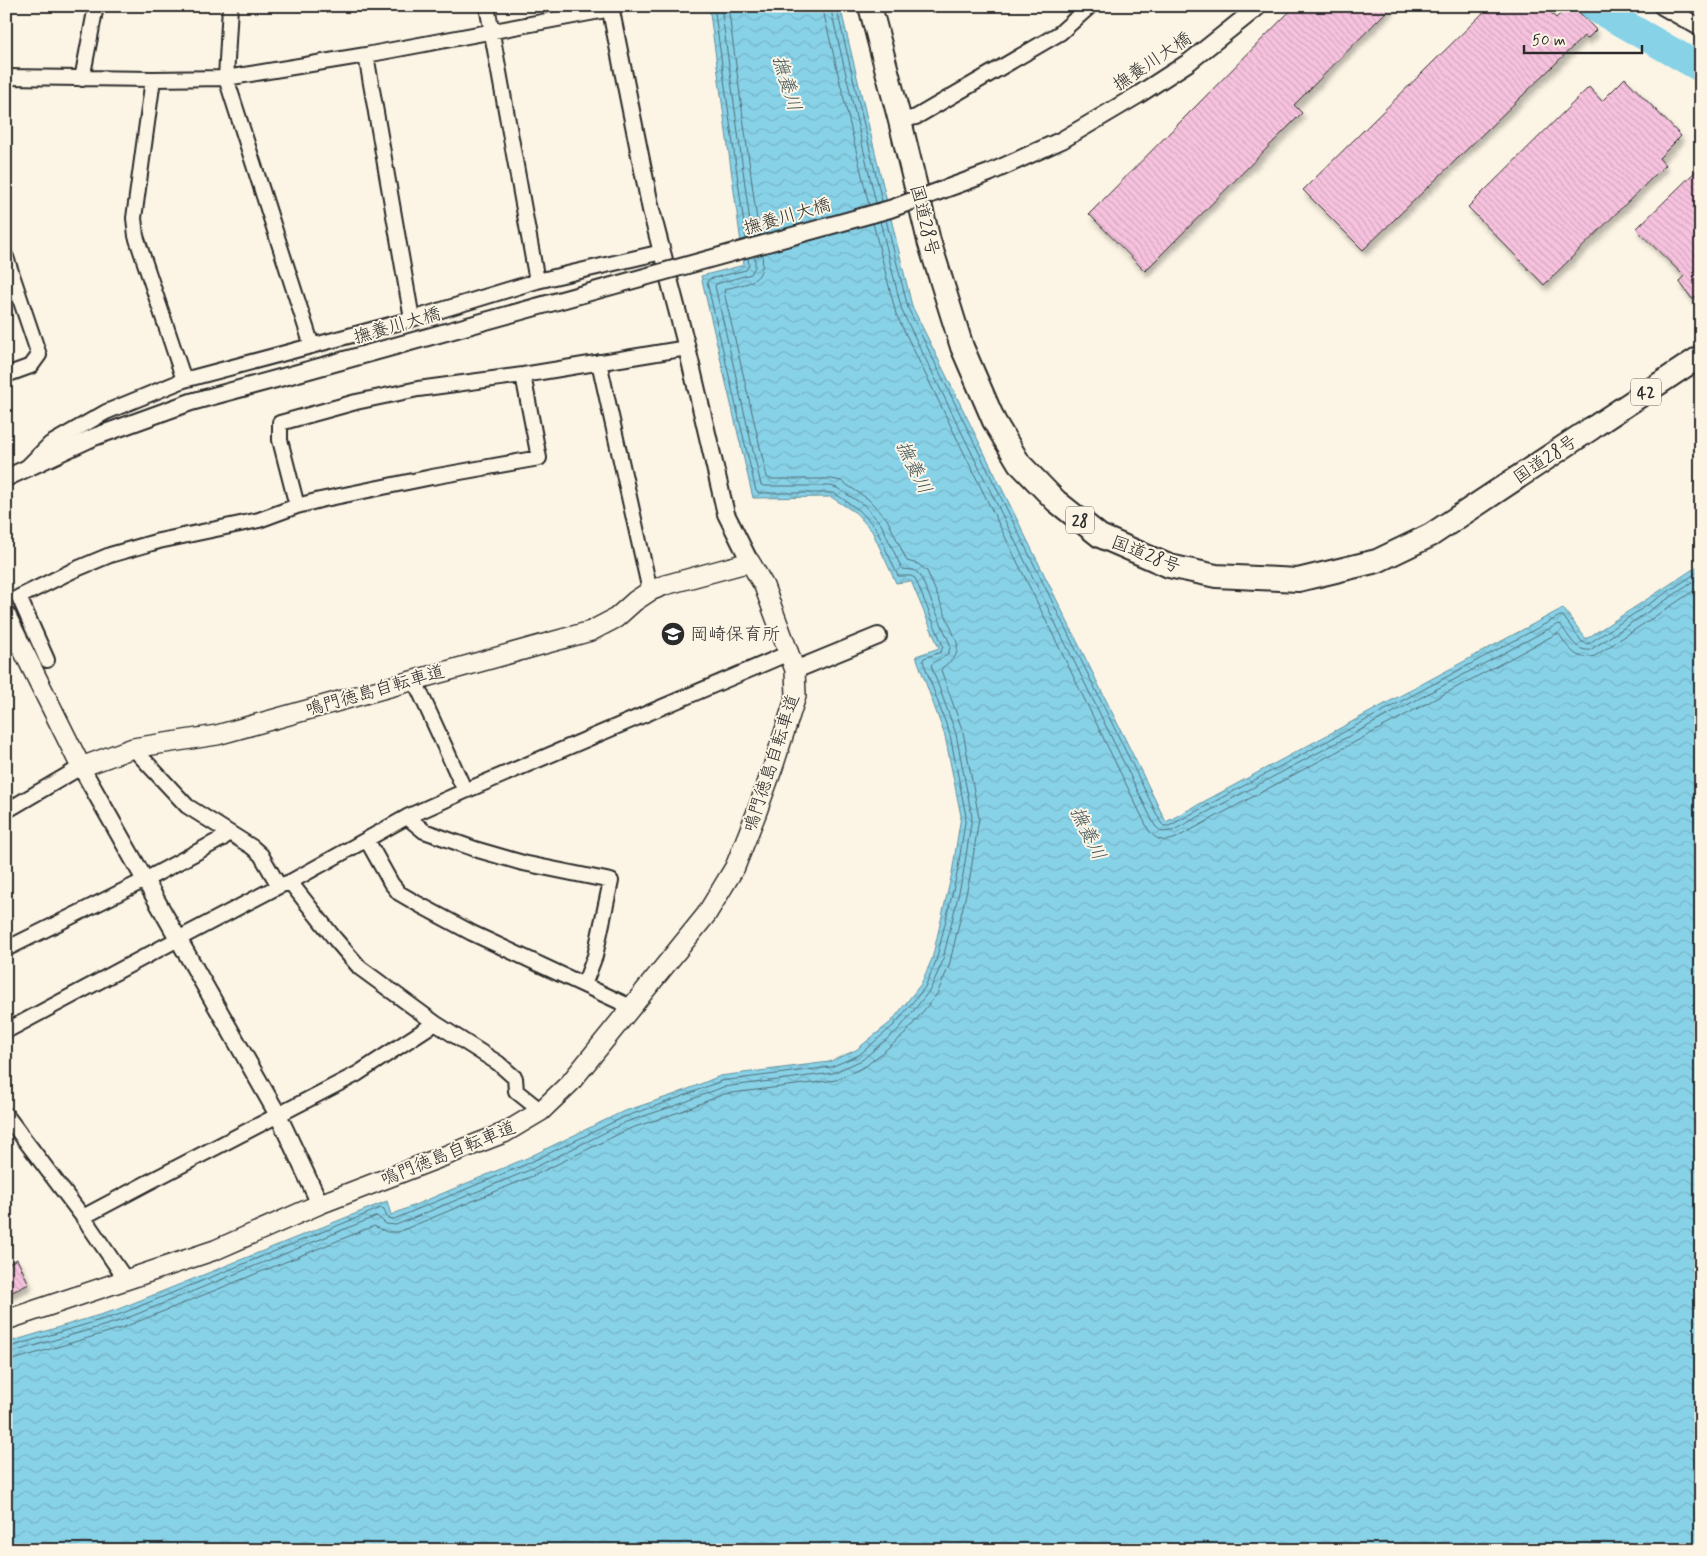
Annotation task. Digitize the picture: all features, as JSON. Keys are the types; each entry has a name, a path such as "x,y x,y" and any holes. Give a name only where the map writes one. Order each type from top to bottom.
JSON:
{"highway":[{"name":"国道28号","path":"870,6 931,250 962,348 994,421 1019,463 1056,502 1100,536 1169,566 1216,576 1298,580 1377,561 1431,535 1592,428"}],"main road":[{"name":"42","path":"1592,428 1701,356"},
{"name":"鳴門徳島自転車道","path":"6,1320 215,1250 320,1204 504,1133 540,1111 570,1083 706,914 735,867 756,814 796,696 792,662 764,586 750,562 665,585 650,591 616,618 591,631 217,735 133,748 81,767"},
{"path":"6,616 81,767"}],"street":[{"path":"82,79 96,6"},
{"path":"230,6 226,78 312,346"},
{"path":"487,6 537,281"},
{"path":"900,121 916,117 1060,33 1090,6"},
{"name":"撫養川大橋","path":"6,478 94,438 183,405 890,209 989,173 1062,140 1138,95 1188,62 1245,19 1259,6"},
{"path":"1662,6 1701,28"},
{"path":"6,78 226,78 366,56 611,8 651,210 687,348 726,514 750,562"},
{"path":"366,56 412,319"},
{"path":"153,79 134,218 136,236 184,380"},
{"path":"24,470 50,444 106,412 184,380 412,319 537,281 662,252"},
{"path":"6,257 39,355 31,366 6,375"},
{"path":"297,506 280,440 280,423 356,402 418,389 523,375 687,348"},
{"path":"599,362 650,591"},
{"path":"47,660 19,597 110,555 159,541 259,520 297,506 432,477 538,458 523,375"},
{"path":"6,1031 407,817 465,791 792,662 878,636"},
{"path":"414,679 465,791"},
{"path":"133,748 187,806 252,847 262,856 284,884 360,968 435,1023 498,1063 516,1078 516,1091 540,1111"},
{"path":"6,811 81,767 278,1115 320,1204"},
{"path":"407,817 424,831 478,850 523,863 611,881 595,956 584,984"},
{"path":"6,948 145,880 223,838 226,831"},
{"path":"367,840 399,893 472,933 631,1006"},
{"path":"83,1218 148,1182 357,1074 435,1023"},
{"path":"6,1115 83,1218 126,1280"}],"water":[{"name":"撫養川","path":"709,6 840,6 912,306 1166,822 1563,608 1586,639 1701,564 1701,1550 6,1550 6,1343 116,1310 387,1201 391,1215 527,1158 622,1112 676,1094 720,1076 829,1062 856,1050 891,1022 921,984 932,959 952,873 961,816 945,736 916,656 939,648 911,581 896,583 872,531 856,513 831,497 753,498 701,276 744,265"}],"building":[{"path":"1295,6 1392,6 1294,105 1302,113 1145,271 1089,214"},
{"path":"1490,6 1545,6 1556,18 1568,6 1573,6 1596,30 1587,39 1584,36 1363,250 1303,190"},
{"path":"1625,78 1681,136 1659,158 1665,165 1544,285 1468,207 1589,87 1602,101"},
{"path":"1701,166 1701,293 1692,299 1679,281 1684,276 1636,229"},
{"path":"17,1259 29,1284 6,1295 6,1265"}],"waterway":[{"path":"1592,6 1701,68"}],"place":[{"name":"岡崎保育所","path":"673,634"}]}
